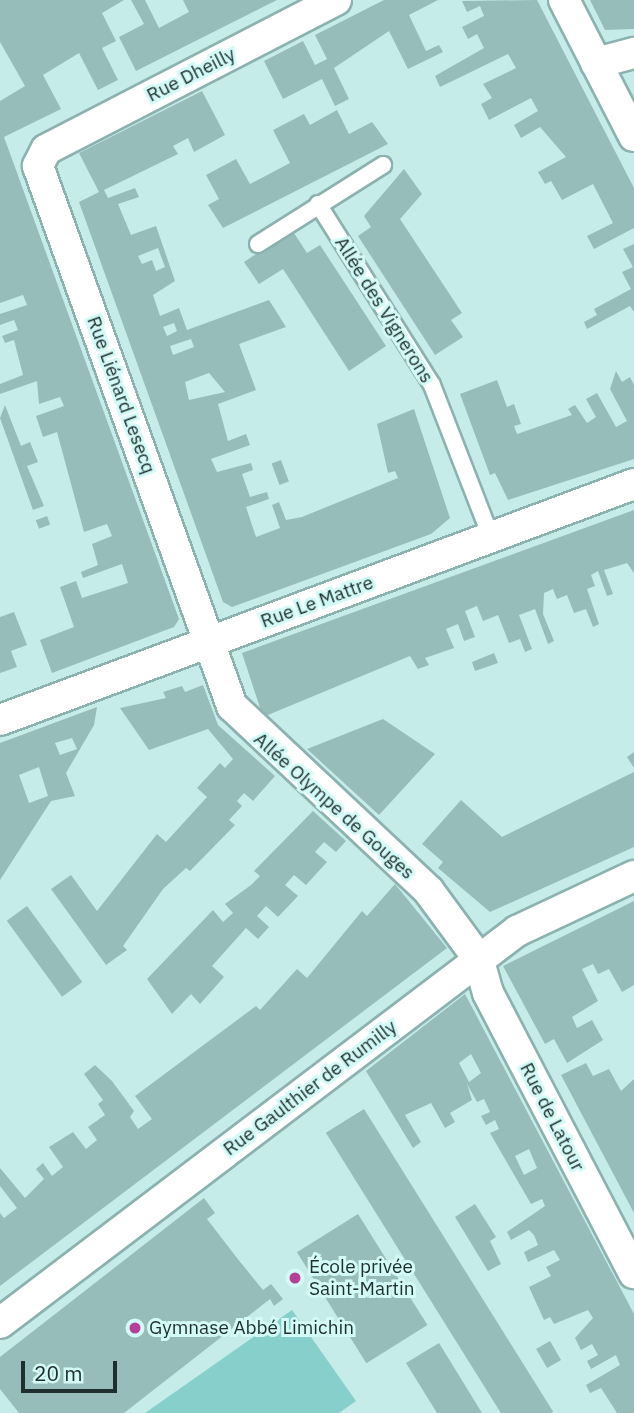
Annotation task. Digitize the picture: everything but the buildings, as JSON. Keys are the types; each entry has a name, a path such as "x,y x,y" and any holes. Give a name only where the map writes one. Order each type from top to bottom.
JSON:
{"street":[{"name":"Rue Dheilly","path":"46,150 336,0"},
{"path":"564,0 634,136"},
{"path":"596,63 634,53"},
{"name":"Rue Liénard Lesecq","path":"46,150 38,166 210,642"},
{"name":"Rue Le Mattre","path":"0,720 634,484"},
{"name":"Allée Olympe de Gouges","path":"210,642 232,706 250,729 428,890 478,958"},
{"name":"Rue Gaulthier de Rumilly","path":"0,1323 517,930 634,876"},
{"name":"Rue de Latour","path":"478,958 488,993 634,1273"}],"lane":[{"path":"258,244 383,165"},
{"name":"Allée des Vignerons","path":"318,204 432,385 491,537"}],"shaded area":[{"path":"292,1310 356,1401 339,1413 145,1413"}],"place":[{"name":"École privée Saint-Martin","path":"295,1278"},
{"name":"Gymnase Abbé Limichin","path":"135,1328"}]}
